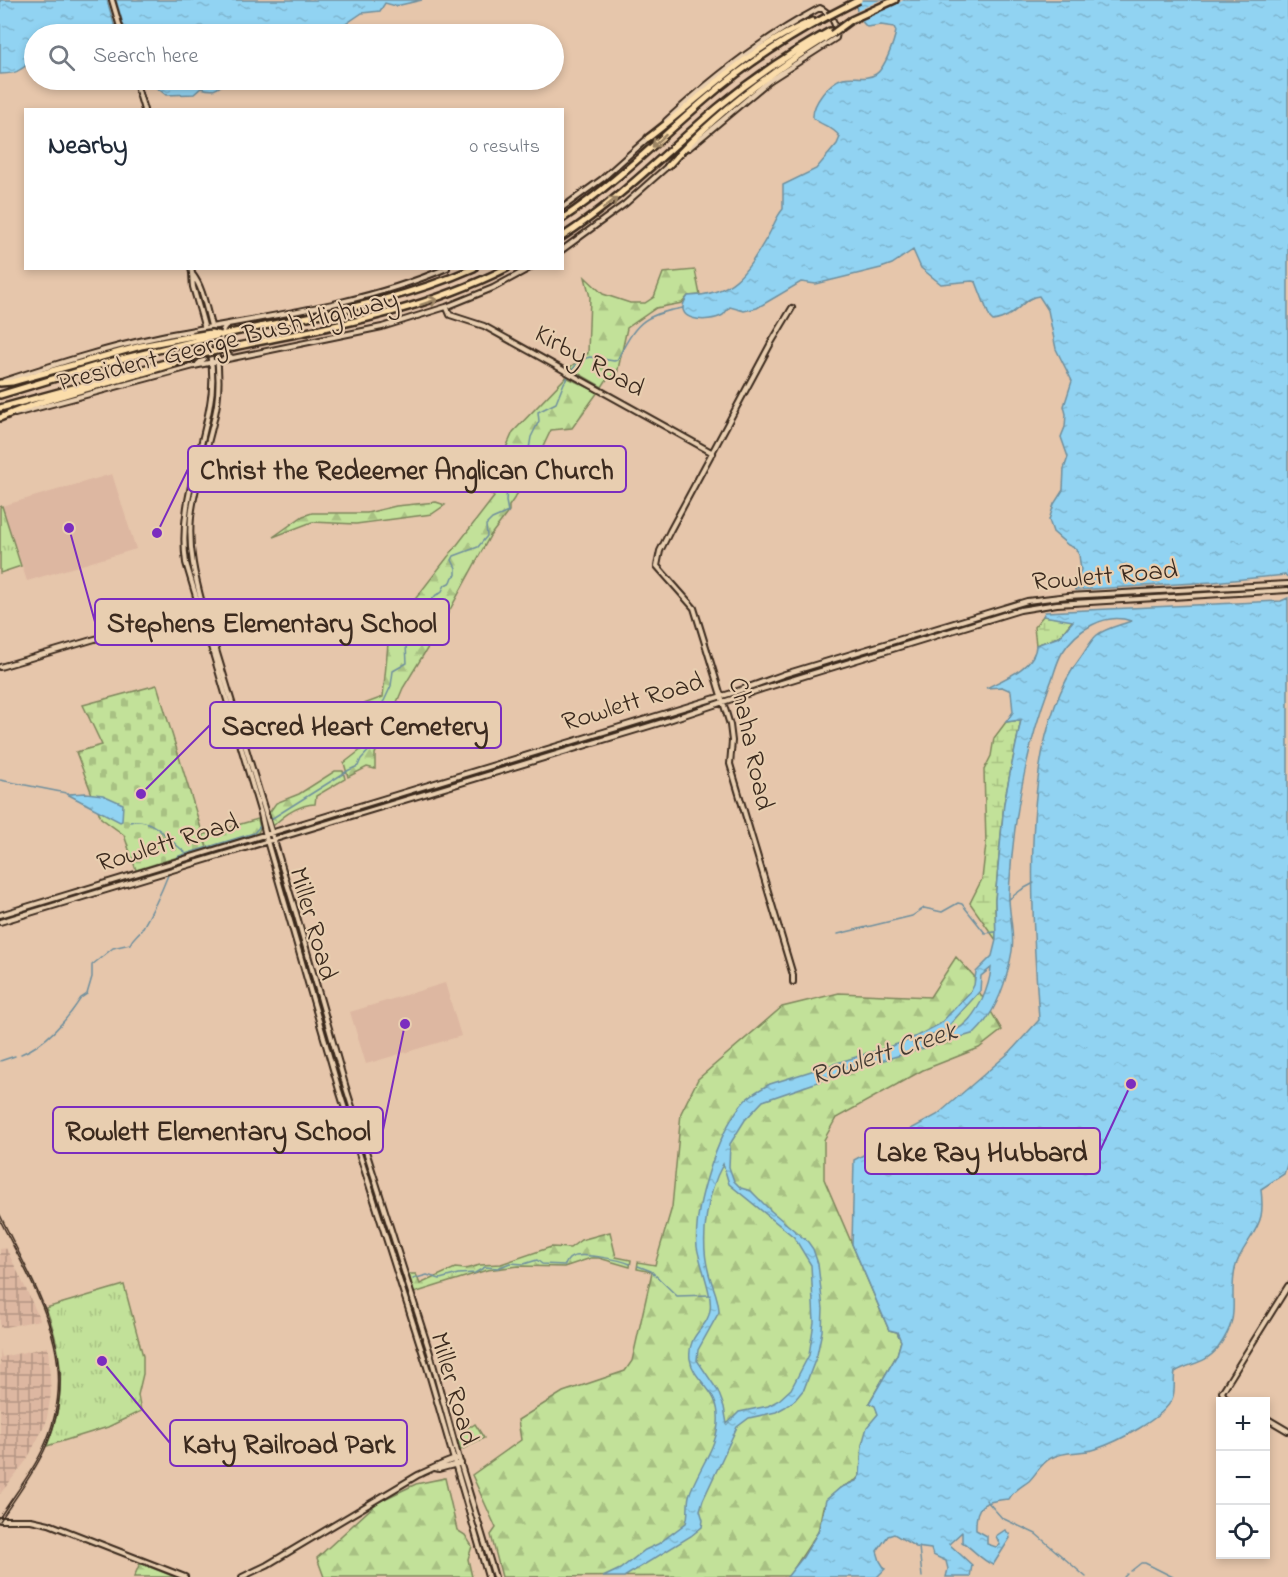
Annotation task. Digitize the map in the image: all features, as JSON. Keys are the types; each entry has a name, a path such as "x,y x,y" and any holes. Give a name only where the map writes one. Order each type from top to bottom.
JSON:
{"highway":[{"path":"564,218 612,183 738,73 786,40 859,0"},
{"path":"668,166 699,132 752,88 850,20 895,0"},
{"path":"648,138 723,77 769,44 794,29 825,17"},
{"path":"564,236 628,188 740,90 778,62 831,33"},
{"path":"0,382 12,382 141,346 193,336 224,334 383,301 469,270"},
{"path":"0,408 199,355 402,310 447,295 503,270"},
{"path":"0,395 193,336"},
{"path":"0,418 24,407 162,369 199,355"}],"main road":[{"path":"112,0 119,24"},
{"path":"564,207 602,179 704,87 770,36 816,10 827,12 837,31 836,38 769,81 710,129 626,204 564,249"},
{"path":"138,90 143,108"},
{"name":"Miller Road","path":"192,270 199,282 212,327 218,361 217,405 194,499 190,531 192,564 201,608"},
{"name":"President George Bush Highway","path":"193,336 206,328 357,298 403,286 442,270"},
{"name":"President George Bush Highway","path":"0,418 194,366 382,327 447,307 492,288 526,270"},
{"name":"Miller Road","path":"193,274 192,283 206,328 212,362 211,404 190,486 184,524 186,563 243,749 267,841 334,1071 427,1367 488,1577"},
{"name":"Kirby Road","path":"447,307 450,315 484,326 713,453"},
{"name":"Chaha Road","path":"792,308 660,551 657,566 694,608 722,696 731,733 730,764 793,975 793,982"},
{"path":"229,324 221,330 222,347 227,355 234,357"},
{"path":"193,336 200,335 206,351 205,358 194,366"},
{"name":"Rowlett Road","path":"0,915 1031,600 1288,584"},
{"name":"Rowlett Road","path":"0,922 663,722 762,689 1030,608 1067,603 1288,590"},
{"path":"0,667 201,608"},
{"path":"663,722 665,718 681,713 682,708"},
{"name":"Miller Road","path":"243,749 273,839 346,1088 430,1353 495,1577"},
{"path":"354,808 356,814"},
{"path":"269,827 280,831"},
{"path":"388,1243 394,1240"},
{"path":"395,1267 402,1265"},
{"path":"1227,1397 1223,1394 1288,1286"},
{"path":"1270,1421 1288,1431"},
{"path":"242,1577 267,1565 417,1475 435,1468 438,1464 460,1460"},
{"path":"0,1520 31,1520 49,1524 186,1577"}],"shaded area":[{"path":"112,474 136,549 27,581 2,506"},
{"path":"445,983 461,1036 366,1064 350,1012"},
{"path":"6,1248 40,1320 0,1328 0,1249"},
{"path":"48,1347 51,1394 46,1423 26,1461 0,1494 0,1350 2,1357"}],"green space":[{"path":"695,270 700,295 688,296 682,303 656,308 627,328 617,374 607,379 602,387 569,368 588,353 590,297 585,277 603,294 630,303 645,303 654,297 663,273"},
{"path":"566,377 598,392 572,428 551,430 528,478 509,506 509,511 490,536 441,626 403,688 375,754 375,769 367,767 348,777 344,763 362,749 356,707 383,697 389,633 494,497 487,491 513,432"},
{"path":"436,502 445,505 432,514 356,524 312,522 273,537 303,516 312,513 367,513 396,506"},
{"path":"2,506 21,566 0,573 0,507"},
{"path":"1043,616 1073,620 1059,637 1036,645 1034,627"},
{"path":"157,685 207,848 136,870 124,835 101,818 76,752 102,745 83,705"},
{"path":"1021,720 1004,803 995,900 996,940 970,903 982,879 986,844 984,770 991,756 994,738 1006,722"},
{"path":"335,771 343,771 345,779 316,796 315,804 292,811 273,826 269,813 276,803 299,794"},
{"path":"258,819 260,828 258,833 207,848 203,835"},
{"path":"956,957 974,976 975,985 1002,1030 979,1048 923,1070 836,1118 824,1140 824,1179 889,1330 897,1332 901,1341 897,1355 869,1403 876,1406 878,1414 862,1445 860,1475 856,1480 840,1488 823,1507 818,1532 789,1576 502,1577 491,1535 496,1528 472,1475 521,1440 518,1420 563,1392 625,1371 632,1361 652,1272 637,1269 638,1262 655,1265 672,1207 681,1113 698,1079 782,1007 839,993 930,997"},
{"path":"610,1232 616,1257 631,1260 630,1267 599,1258 591,1258 564,1267 519,1266 487,1270 414,1293 409,1274 416,1274 420,1284 455,1268 465,1269 480,1265 501,1264 551,1247 570,1248 581,1240"},
{"path":"124,1285 143,1356 143,1374 138,1395 141,1411 108,1427 47,1446 57,1411 60,1377 56,1343 46,1308"},
{"path":"475,1424 484,1438 461,1450 458,1441 469,1426"},
{"path":"445,1478 457,1530 465,1535 472,1546 468,1559 472,1577 324,1577 317,1558 378,1502 416,1484"},
{"path":"140,1563 175,1577 134,1577"}],"water":[{"path":"0,0 107,0 114,24 24,24 24,67 0,74"},
{"path":"116,0 422,0 396,6 385,3 380,11 362,13 346,24 123,24"},
{"path":"857,0 1288,0 1288,577 1285,575 1213,582 1075,590 1074,586 1081,570 1079,555 1075,548 1053,532 1049,520 1054,504 1063,490 1064,469 1068,457 1061,437 1065,427 1064,406 1072,381 1056,349 1048,310 1039,296 1028,300 1008,316 993,321 976,282 941,284 921,268 913,250 892,264 881,268 816,284 801,282 757,308 744,311 730,307 723,315 700,320 683,311 683,304 688,296 717,291 728,286 746,270 783,209 783,185 816,169 837,144 840,137 837,133 813,118 815,106 822,94 832,84 843,78 868,77 876,74 886,61 896,31 894,27 881,25 867,27 858,15"},
{"path":"160,90 199,90 194,94 166,95"},
{"path":"1288,598 1288,1162 1284,1174 1261,1189 1261,1216 1237,1262 1233,1281 1233,1317 1226,1336 1218,1348 1208,1358 1175,1372 1172,1399 1160,1414 1150,1421 1116,1441 1096,1449 1051,1458 1009,1499 983,1505 977,1514 976,1530 987,1536 987,1544 996,1547 1000,1545 996,1536 1005,1530 1010,1538 993,1565 962,1542 962,1532 949,1544 972,1565 970,1577 946,1577 948,1569 946,1561 933,1555 931,1549 916,1547 894,1534 888,1536 877,1551 885,1569 877,1577 787,1577 803,1557 818,1532 826,1500 840,1488 856,1481 860,1475 862,1445 867,1427 878,1414 875,1406 869,1403 897,1355 901,1341 897,1332 889,1330 852,1244 854,1160 937,1115 1010,1052 1039,1020 1034,932 1033,832 1046,735 1060,693 1091,642 1105,630 1131,621 1111,619 1083,630 1062,653 1033,737 1014,840 1009,892 1012,951 1007,973 989,1016 975,1033 867,1065 763,1101 745,1120 730,1144 729,1167 734,1181 741,1188 751,1191 813,1249 818,1264 823,1309 822,1331 817,1355 804,1389 795,1400 776,1412 749,1418 737,1427 703,1500 700,1510 703,1520 702,1527 624,1577 603,1577 620,1569 686,1523 689,1496 714,1443 718,1412 712,1394 692,1367 690,1350 694,1337 706,1322 710,1310 708,1288 697,1247 699,1213 708,1173 732,1118 747,1098 770,1084 907,1041 940,1024 971,991 976,972 992,956 996,940 995,900 1004,803 1021,720 1006,722 1013,712 1011,691 1002,687 986,688 1017,672 1035,653 1036,645 1059,637 1073,621 1043,616 1045,612 1281,601","holes":["991,968 982,1000 976,1011 963,1025 914,1047 907,1046 943,1032 980,991 981,976","723,1164 729,1184 794,1237 811,1265 814,1322 809,1355 791,1389 768,1406 739,1412 727,1424 718,1391 697,1360 698,1350 719,1312 718,1301 709,1275 705,1230 709,1202"]},
{"path":"67,794 103,795 123,804 122,821"}],"pier":[{"path":"880,0 904,0 858,22 853,13"}],"waterway":[{"path":"271,819 358,766 361,759 374,745 375,713 391,686 393,671 407,663 406,645 414,644 415,630 424,624 428,604 456,575 456,568 452,560 454,556 478,547 487,536 486,525 492,519 508,512 507,487 527,461 531,437 539,421 538,412 556,403 564,383 579,360 590,357 617,360 629,338 641,323 658,314 683,308"},
{"path":"0,780 66,793"},
{"path":"130,822 139,821 154,826 185,852"},
{"path":"173,860 179,856 254,833 260,826"},
{"path":"21,1054 47,1038 87,994 92,977 92,965 113,948 130,944 146,923 168,875"},
{"path":"1008,900 1034,883"},
{"path":"838,934 912,916 924,908 942,912 958,903 962,904 985,933 996,932"},
{"name":"Rowlett Creek","path":"902,1047 920,1045"},
{"path":"0,1061 15,1056"},
{"path":"413,1279 427,1275 440,1279 458,1274 475,1273 485,1267 498,1268 510,1263 524,1264 537,1260 542,1264 565,1265 570,1258 575,1256 603,1257 630,1264"},
{"path":"638,1266 651,1271 677,1296 710,1295"},
{"path":"986,1500 1002,1518 1036,1534 1086,1577"},
{"path":"919,1547 922,1577"},
{"path":"1131,1571 1141,1563 1145,1563 1173,1577"},
{"path":"1124,1577 1127,1574"}],"tram line":[{"path":"0,1220 41,1304 51,1331 57,1360 58,1389 54,1419 42,1451 0,1517"}],"railway":[{"path":"0,1215 42,1301 52,1329 59,1358 60,1388 56,1419 44,1451 0,1521"}],"place":[{"name":"Stephens Elementary School","path":"69,528"},
{"name":"Christ the Redeemer Anglican Church","path":"157,533"},
{"name":"Sacred Heart Cemetery","path":"141,794"},
{"name":"Rowlett Elementary School","path":"405,1024"},
{"name":"Lake Ray Hubbard","path":"1131,1084"},
{"name":"Katy Railroad Park","path":"102,1361"}]}
